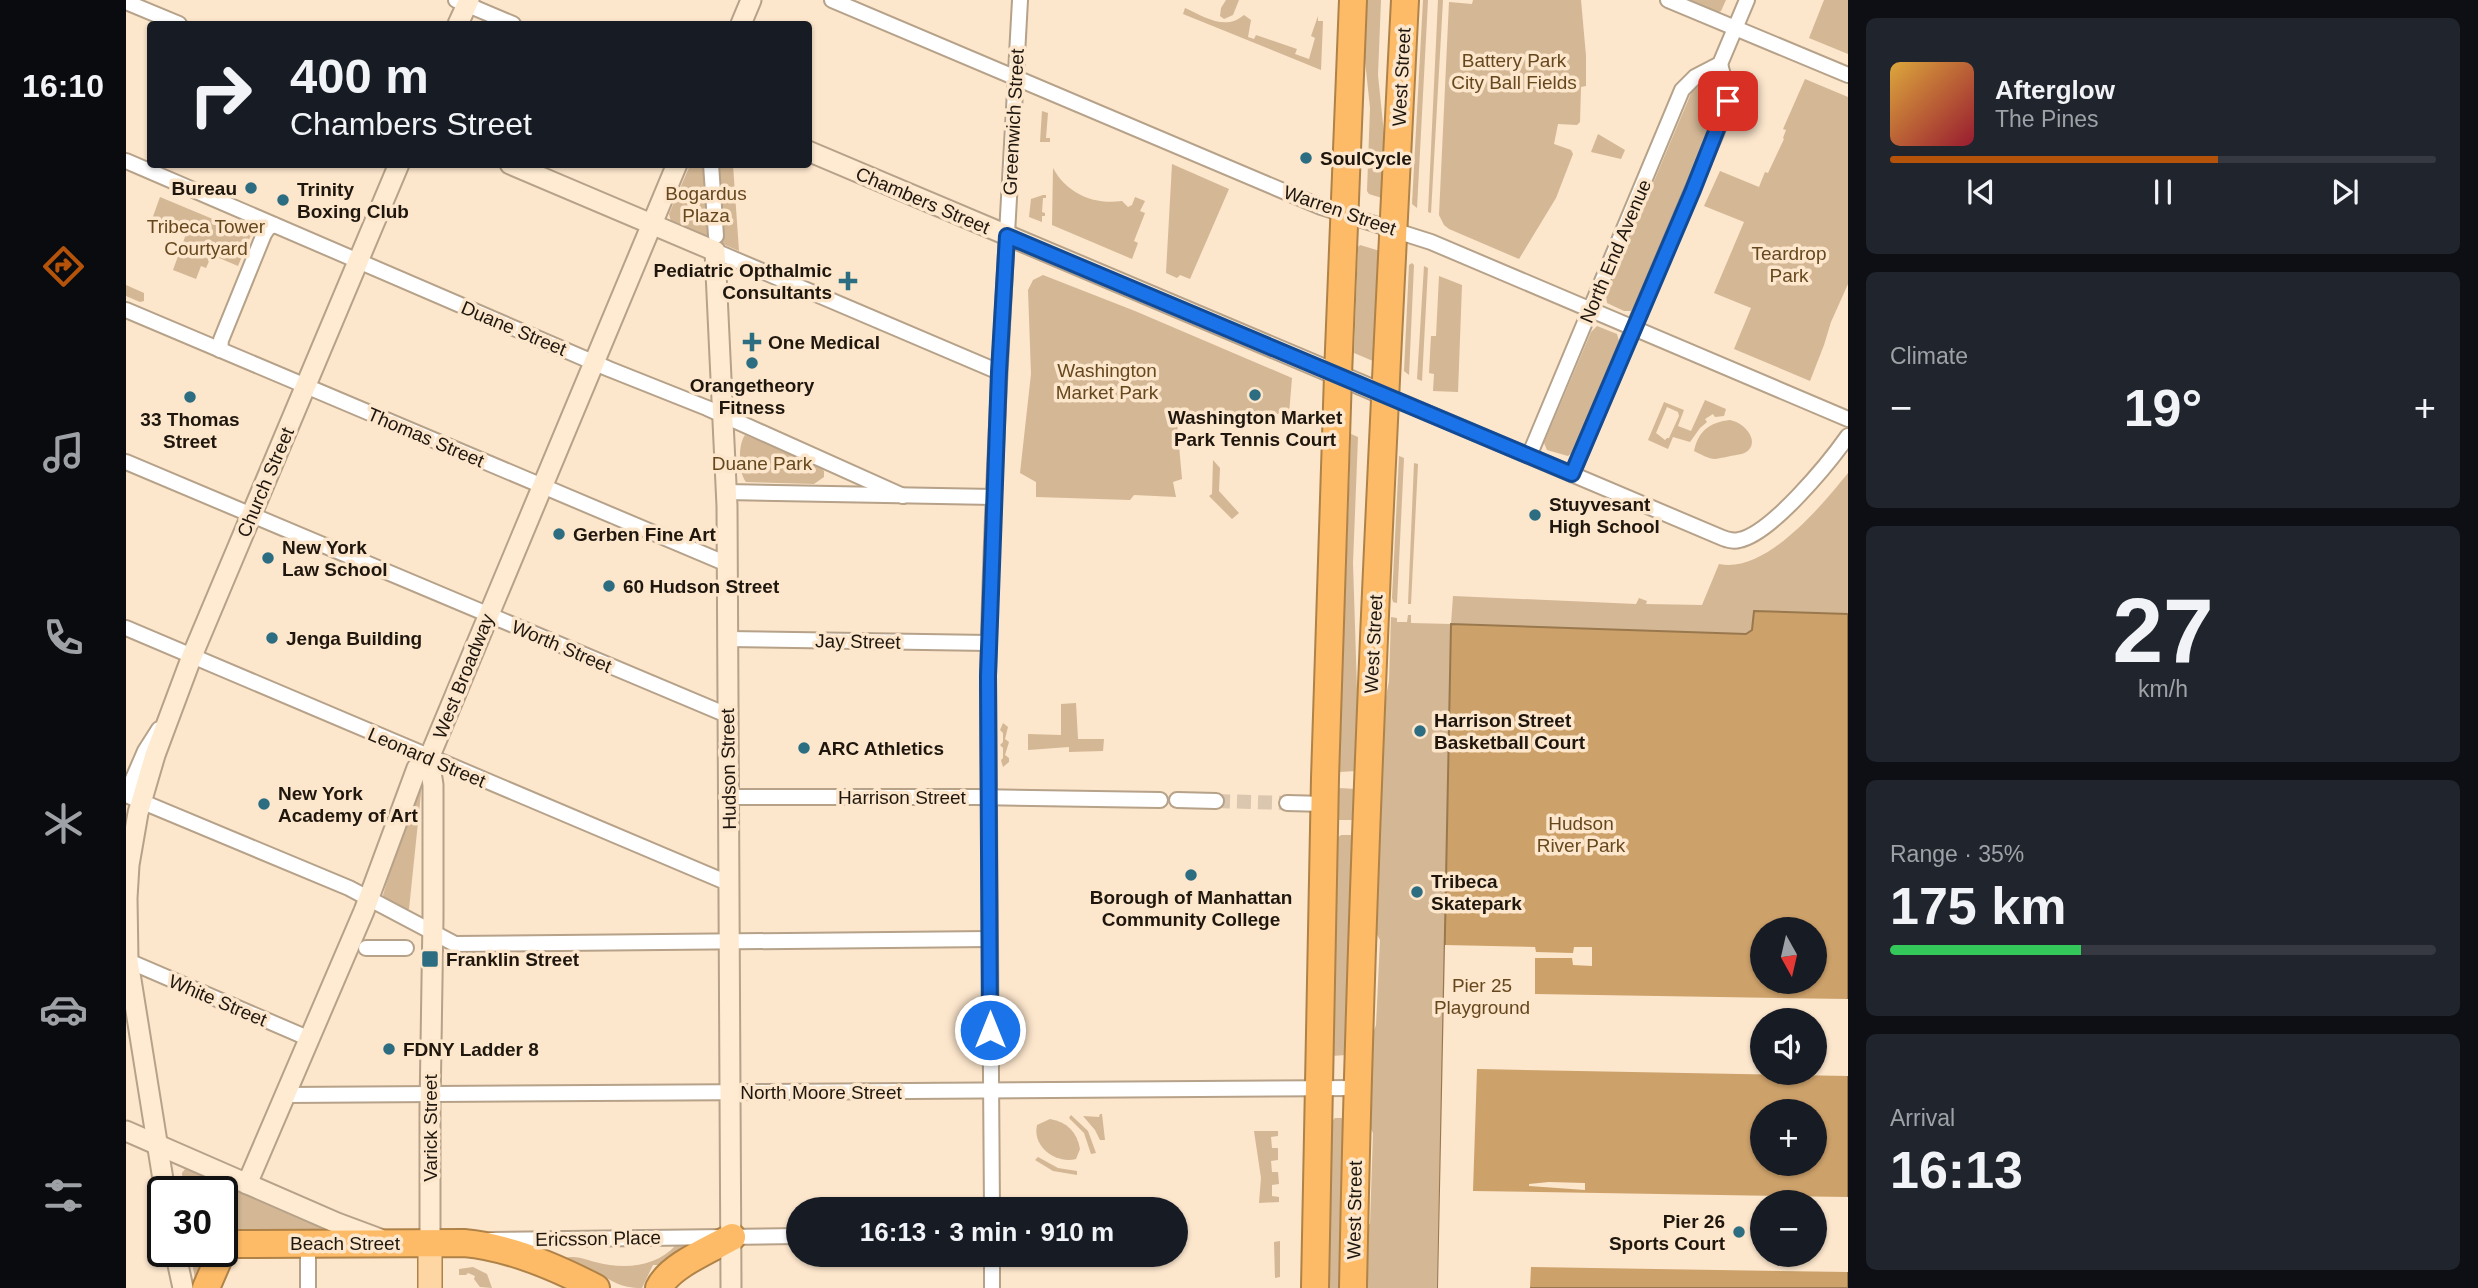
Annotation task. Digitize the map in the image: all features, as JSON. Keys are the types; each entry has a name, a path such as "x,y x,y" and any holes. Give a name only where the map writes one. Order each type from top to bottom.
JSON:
{"highway":[{"name":"West Street","path":"1315,1288 1325,804 1353,0"},
{"name":"West Street","path":"1353,1288 1371,685 1405,0"},
{"path":"659,1288 673,1271 732,1237"},
{"name":"Beach Street","path":"238,1244 464,1243 514,1254 596,1288"},
{"path":"206,1288 216,1267"}],"main road":[{"path":"742,21 751,0"},
{"path":"459,21 464,2"},
{"name":"Chambers Street","path":"812,153 1385,395"},
{"name":"Church Street","path":"163,1176 127,960 126,915 131,797 167,721 397,168"},
{"path":"519,168 652,225 715,244"},
{"name":"West Broadway","path":"247,1184 369,898 417,768 429,758 675,168"},
{"name":"Hudson Street","path":"715,244 726,492 732,1288"},
{"name":"Varick Street","path":"429,758 433,785 430,1288"},
{"path":"126,1131 355,1231 391,1243"},
{"path":"178,1267 183,1288"}],"street":[{"name":"Warren Street","path":"832,0 1345,215 1431,242 1848,419"},
{"name":"Greenwich Street","path":"992,1197 989,643 999,372 1020,0"},
{"path":"1668,0 1848,75"},
{"path":"1572,474 1727,107 1727,90 1720,64 1747,0"},
{"path":"126,2 172,21"},
{"path":"464,2 506,21"},
{"name":"North End Avenue","path":"1530,456 1682,90 1695,77 1720,64"},
{"name":"Duane Street","path":"126,161 594,363 724,415 902,496"},
{"name":"Hudson Street","path":"711,168 715,244"},
{"path":"220,350 221,340 264,234 274,225"},
{"path":"715,244 999,372"},
{"name":"Thomas Street","path":"126,310 727,564"},
{"name":"Chambers Street","path":"1385,395 1735,541 1751,536 1779,514 1817,475 1848,436"},
{"name":"Worth Street","path":"126,461 727,715"},
{"name":"Duane Street","path":"726,492 994,497"},
{"name":"Leonard Street","path":"126,628 729,883"},
{"name":"Jay Street","path":"727,639 989,643"},
{"path":"131,797 369,898 460,945 990,939"},
{"name":"Harrison Street","path":"729,797 1160,800"},
{"path":"1177,800 1216,801"},
{"path":"1287,803 1325,804"},
{"path":"366,948 406,948"},
{"name":"White Street","path":"127,960 310,1039"},
{"name":"North Moore Street","path":"286,1095 1357,1088"},
{"path":"732,1237 786,1236"},
{"name":"Ericsson Place","path":"464,1243 505,1238 732,1237"},
{"path":"308,1288 308,1253 315,1244"},
{"path":"992,1267 992,1288"}],"green space":[{"path":"1226,0 1239,0 1233,15 1224,19 1220,16"},
{"path":"1366,0 1381,0 1378,75 1386,153 1382,198 1367,191 1370,108 1364,51"},
{"path":"1423,0 1428,0 1417,208 1412,204"},
{"path":"1438,0 1443,0 1431,213 1428,212"},
{"name":"Battery Park City Ball Fields","path":"1473,0 1581,0 1586,86 1581,87 1580,122 1577,125 1558,124 1554,144 1571,150 1573,154 1556,198 1519,259 1449,229 1439,215 1449,2 1472,4"},
{"path":"1685,0 1726,0 1721,11 1717,13"},
{"path":"1824,0 1848,0 1848,54 1809,38"},
{"path":"1185,8 1222,22 1237,20 1244,15 1251,20 1248,37 1254,39 1256,35 1297,49 1295,54 1309,59 1315,38 1311,36 1318,16 1318,21 1323,21 1321,70 1183,14"},
{"name":"Teardrop Park","path":"1805,79 1848,97 1848,284 1810,381 1734,349 1751,308 1714,293 1744,222 1704,206 1720,171 1759,187 1784,139 1786,130 1783,129"},
{"path":"1705,80 1713,80 1719,87 1718,105 1633,307 1631,311 1624,311 1607,303 1606,295 1692,91"},
{"path":"1042,111 1048,113 1046,138 1050,138 1050,142 1040,142"},
{"path":"1598,134 1625,150 1621,159 1591,152"},
{"path":"1172,164 1229,189 1190,279 1180,275 1177,278 1166,273"},
{"name":"Bogardus Plaza","path":"689,168 733,168 739,251 671,222 669,214"},
{"path":"1053,168 1066,185 1082,196 1101,201 1122,201 1128,207 1132,205 1135,197 1145,201 1140,211 1145,213 1134,241 1138,243 1132,259 1052,225"},
{"path":"1046,195 1046,198 1043,198 1042,212 1045,216 1042,216 1042,222 1029,217 1031,199"},
{"name":"Tribeca Tower Courtyard","path":"160,197 251,235 238,266 212,255 206,268 201,266 196,279 173,270 185,237 184,234 161,228 151,222"},
{"path":"1360,245 1380,251 1373,361 1354,353"},
{"path":"1412,263 1409,375 1404,371 1409,265"},
{"path":"1424,266 1428,268 1422,381 1417,379"},
{"name":"Washington Market Park","path":"1043,275 1292,378 1289,414 1176,412 1182,479 1173,482 1176,497 1134,495 1130,500 1036,497 1036,482 1020,473 1031,374 1028,290 1033,280"},
{"path":"1439,276 1462,285 1458,392 1433,391 1434,374 1429,373 1431,336 1436,336"},
{"path":"126,285 144,293 144,301 126,296"},
{"path":"1597,326 1617,334 1619,341 1573,452 1568,456 1547,450 1544,443 1591,332"},
{"path":"1705,400 1726,409 1724,416 1715,417 1713,414 1705,419 1707,422 1690,442 1673,437 1668,449 1648,440 1664,402 1684,410 1678,426 1691,431","holes":["1667,407 1678,412 1679,416 1669,438 1665,440 1656,433"]},
{"path":"1730,420 1743,426 1751,436 1748,451 1715,459 1694,451 1698,438 1706,429 1716,423"},
{"path":"1351,434 1358,437 1353,563 1358,722 1356,771 1339,772"},
{"name":"Duane Park","path":"745,435 819,466 824,471 824,477 814,484 746,482 741,472 740,458"},
{"path":"1399,456 1404,458 1397,603 1393,602 1392,598"},
{"path":"1213,460 1220,468 1219,491 1239,513 1232,519 1209,496 1212,494"},
{"path":"1414,463 1418,464 1411,604 1408,604"},
{"name":"Hudson River Park","path":"1848,473 1848,1288 1363,1288 1367,1224 1370,1224 1373,1133 1368,1123 1369,1045 1376,1025 1380,940 1375,931 1382,717 1389,681 1391,617 1397,618 1397,622 1407,622 1408,615 1411,615 1411,623 1451,624 1453,596 1636,604 1639,598 1647,601 1646,604 1702,605 1719,564 1737,564 1755,558 1774,548 1808,518"},
{"path":"1076,703 1078,739 1104,739 1103,751 1069,752 1069,747 1028,750 1028,734 1061,735 1061,704"},
{"path":"1003,723 1008,727 1005,739 1009,742 1005,755 1009,762 1003,767 1003,748 1000,745 1003,742 1003,733 1000,730"},
{"path":"420,773 423,774 409,909 404,910 384,899 383,895"},
{"path":"1339,788 1356,789 1355,820 1338,820"},
{"path":"1341,835 1354,835 1346,1055 1332,1056 1337,838"},
{"path":"1100,1114 1105,1140 1100,1140 1083,1116 1099,1117"},
{"path":"1071,1115 1088,1131 1096,1153 1091,1154 1084,1133 1069,1118"},
{"path":"1335,1118 1345,1118 1342,1288 1329,1288 1332,1121"},
{"path":"1050,1119 1066,1125 1074,1133 1080,1149 1076,1159 1061,1159 1042,1147 1036,1133 1037,1125"},
{"path":"1254,1131 1278,1131 1278,1136 1271,1137 1272,1148 1278,1148 1278,1160 1271,1161 1272,1172 1278,1172 1279,1184 1272,1185 1272,1196 1279,1197 1279,1202 1259,1203 1261,1178"},
{"path":"1038,1157 1058,1168 1077,1171 1077,1175 1053,1171 1035,1160"},
{"path":"185,1169 202,1176 182,1176"},
{"path":"238,1190 330,1227 334,1231 238,1235"},
{"path":"1280,1241 1280,1277 1275,1278 1274,1242"},
{"path":"692,1244 666,1258 659,1265 653,1265 642,1288 611,1281 564,1258 576,1257 617,1266 639,1265 659,1258 676,1245"},
{"path":"193,1267 203,1267 196,1281"},
{"path":"473,1267 487,1274 492,1288 480,1287 474,1279 475,1276 468,1273 459,1275 459,1269"}],"shaded area":[{"name":"Hudson River Park","path":"1754,611 1848,614 1848,1288 1438,1288 1451,624 1746,634 1752,630"}],"pier":[{"path":"1445,945 1535,947 1536,952 1573,953 1574,947 1592,947 1592,966 1573,965 1572,958 1535,958 1535,994 1848,999 1848,1076 1827,1076 1827,1008 1750,1008 1750,1074 1477,1069 1473,1191 1750,1195 1750,1267 1827,1267 1827,1197 1848,1197 1848,1272 1531,1267 1530,1288 1438,1288"},
{"path":"1549,1182 1585,1183 1585,1190 1529,1186"}],"tunnel":[{"path":"1216,801 1287,803"}],"place":[{"name":"SoulCycle","path":"1306,158"},
{"name":"Bureau","path":"251,188"},
{"name":"Trinity Boxing Club","path":"283,200"},
{"name":"Pediatric Opthalmic Consultants","path":"848,281"},
{"name":"One Medical","path":"752,342"},
{"name":"Orangetheory Fitness","path":"752,363"},
{"name":"Washington Market Park Tennis Court","path":"1255,395"},
{"name":"33 Thomas Street","path":"190,397"},
{"name":"Stuyvesant High School","path":"1535,515"},
{"name":"Gerben Fine Art","path":"559,534"},
{"name":"New York Law School","path":"268,558"},
{"name":"60 Hudson Street","path":"609,586"},
{"name":"Jenga Building","path":"272,638"},
{"name":"Harrison Street Basketball Court","path":"1420,731"},
{"name":"ARC Athletics","path":"804,748"},
{"name":"New York Academy of Art","path":"264,804"},
{"name":"Borough of Manhattan Community College","path":"1191,875"},
{"name":"Tribeca Skatepark","path":"1417,892"},
{"name":"Franklin Street","path":"430,959"},
{"name":"FDNY Ladder 8","path":"389,1049"},
{"name":"Pier 26 Sports Court","path":"1739,1232"}],"route":[{"path":"990,1030 988,676 999,372 1007,236 1572,474 1728,101"}],"park label":[{"name":"Pier 25 Playground","path":"1482,996"}]}
